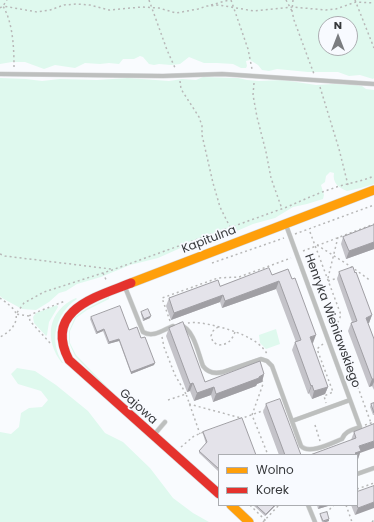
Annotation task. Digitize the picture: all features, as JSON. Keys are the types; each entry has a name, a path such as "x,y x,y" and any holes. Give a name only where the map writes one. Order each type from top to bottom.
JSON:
{"street":[{"name":"Kapitulna","path":"63,326 70,314 81,304 124,285 374,190"},
{"name":"Gajowa","path":"63,326 62,340 70,360 218,493"},
{"path":"232,506 249,522"}],"lane":[{"path":"0,74 178,76 222,74 374,84"},
{"name":"Henryka Wieniawskiego","path":"286,223 360,426"},
{"path":"124,285 141,330 145,334 149,335 172,326 185,326 191,332 203,366 206,370 218,373 261,359 267,361 272,366 303,449 311,450 342,439 347,431 360,426"},
{"path":"292,421 350,400"},
{"path":"153,436 165,422"},
{"path":"358,474 374,468"},
{"path":"308,506 314,520"}],"path":[{"path":"0,8 7,0"},
{"path":"149,0 166,50 178,76 181,89 199,117 213,183 220,207 230,227"},
{"path":"3,6 37,12 50,10 64,5 77,4 90,5 109,10 142,7 158,8 176,13 198,9 230,0 234,7 248,49 254,76 253,95 257,117 271,178 282,209"},
{"path":"286,0 291,8 308,58 318,81 339,149 348,185"},
{"path":"291,8 293,0"},
{"path":"207,6 219,5 254,11 291,8 326,10 336,9 356,1 374,3"},
{"path":"356,1 374,48"},
{"path":"3,6 7,12 13,42 14,75"},
{"path":"0,337 11,330 16,319 16,314 24,303 44,292 112,270 282,209 335,188 374,176"},
{"path":"172,326 162,298 218,278 239,277 292,258 300,252 374,224"},
{"path":"310,232 341,315 336,327 371,423"},
{"path":"328,281 338,237"},
{"path":"316,246 357,270 371,281"},
{"path":"290,252 292,258"},
{"path":"0,254 5,256 112,270"},
{"path":"350,273 357,270"},
{"path":"103,272 108,284"},
{"path":"328,281 343,276"},
{"path":"0,298 12,308 16,314 29,316 64,301"},
{"path":"29,316 30,321 50,342"},
{"path":"181,325 192,322 218,327 248,337 267,352 272,366"},
{"path":"218,327 213,331 211,336 213,342 218,345 229,342 235,332"},
{"path":"162,331 164,347 177,380 186,394 200,434"},
{"path":"323,344 318,349 333,392 324,396 327,404"},
{"path":"261,378 263,384 252,415 268,454"},
{"path":"168,400 186,394"},
{"path":"189,404 242,419"},
{"path":"235,421 265,410"},
{"path":"360,426 374,422"},
{"path":"315,425 322,446"},
{"path":"181,447 186,442 207,431"},
{"path":"358,489 374,482"},
{"path":"251,506 265,521 278,506"},
{"path":"314,520 326,513 333,506"},
{"path":"346,506 352,522"}],"green space":[{"path":"0,0 374,0 373,79 360,75 349,76 338,72 308,72 277,69 269,71 262,70 258,65 250,60 246,61 246,68 241,68 233,64 204,63 189,57 180,64 171,65 149,64 143,57 140,56 134,59 123,59 119,64 85,63 75,68 55,65 44,69 25,62 0,64"},
{"path":"203,77 238,78 259,81 283,80 316,85 357,85 366,89 374,90 374,184 347,191 337,185 334,180 334,173 330,172 326,176 325,182 321,185 324,195 323,199 293,207 275,218 253,224 230,234 198,244 185,246 158,258 130,265 101,277 77,284 66,291 59,293 49,302 36,310 22,309 2,298 0,296 0,78 42,81 60,79 97,80 128,78 169,81 182,79 196,80"},
{"path":"109,297 109,299 87,310 76,318 70,331 70,343 76,355 114,394 139,416 101,383 75,356 69,343 69,331 75,317 86,309"},
{"path":"76,298 77,299 64,312 56,328 56,346 62,363 56,354 53,345 51,327 59,310"},
{"path":"57,305 58,307 49,322 46,336 34,323 33,317 36,313"},
{"path":"276,329 280,344 266,349 260,343 259,335"},
{"path":"17,368 35,371 56,385 88,411 105,433 123,442 150,468 173,498 193,513 209,522 0,522 0,432 11,434 19,427 21,413 29,408 42,407 48,400 41,391 18,384 11,374"}],"building":[{"path":"374,225 374,242 349,251 343,237"},
{"path":"353,267 372,315 366,318 374,339 374,379 372,379 351,323 357,321 339,272"},
{"path":"269,268 272,275 288,269 292,279 295,278 316,335 310,337 328,387 314,391 312,385 311,386 295,342 301,340 279,281 225,301 223,295 174,313 169,298 218,280 220,286"},
{"path":"120,306 129,330 137,327 141,338 145,337 155,363 131,372 119,339 109,342 104,329 97,332 91,317"},
{"path":"148,309 151,316 144,319 141,312"},
{"path":"183,322 205,382 260,361 264,374 259,378 216,394 214,387 197,393 193,383 190,384 169,328"},
{"path":"280,399 301,454 285,454 266,404"},
{"path":"374,403 374,413 371,404"},
{"path":"242,418 256,454 218,454 218,468 199,451 207,442 203,432"},
{"path":"374,424 374,441 359,446 361,451 355,453 356,454 313,454 356,438 354,432"},
{"path":"374,486 374,502 358,508 358,492"},
{"path":"257,506 274,506 266,514"},
{"path":"327,512 329,519 323,521 320,514"}],"traffic: slow":[{"path":"131,283 374,190"},
{"path":"232,506 249,522"}],"traffic: jam":[{"path":"131,283 89,300 77,308 68,317 63,329 63,343 69,360 218,493"}]}
